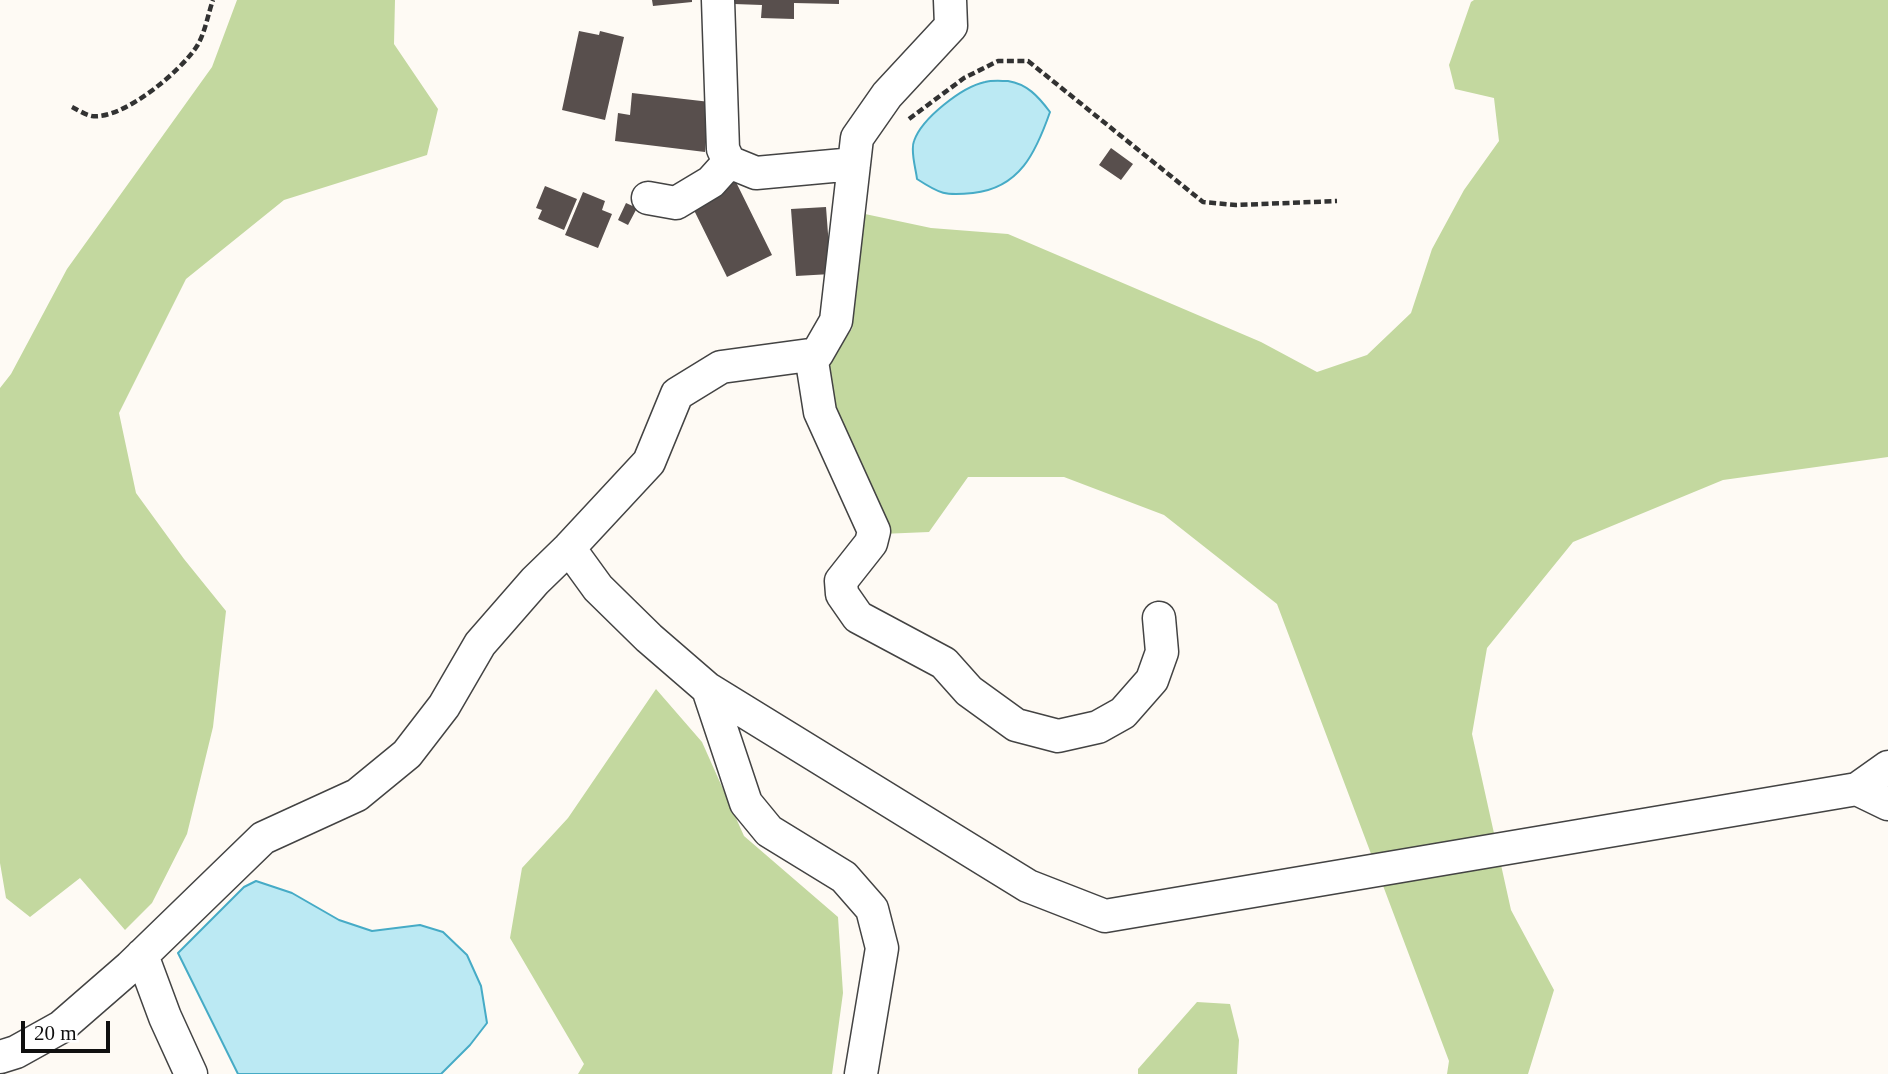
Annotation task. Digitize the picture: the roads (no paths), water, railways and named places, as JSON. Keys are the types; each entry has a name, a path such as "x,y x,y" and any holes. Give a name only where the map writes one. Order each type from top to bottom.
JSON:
{"street":[{"path":"718,0 723,149 729,162 756,173 854,164"},
{"path":"0,1057 16,1052 61,1027 142,955 262,838 358,795 407,754 444,706 480,643 535,581 649,462 677,394 721,367 817,354 836,321 857,138 887,95 951,26 950,0"},
{"path":"648,198 676,203 711,182 729,162"},
{"path":"811,355 820,412 874,531 871,543 841,581 842,594 858,617 944,663 969,691 1016,724 1058,736 1098,727 1123,713 1152,680 1162,652 1159,618"},
{"path":"569,548 598,589 708,689 1028,886 1104,916 1857,789 1888,767"},
{"path":"708,689 747,803 769,831 844,877 872,908 882,948 861,1074"},
{"path":"1857,789 1888,804"},
{"path":"142,955 165,1017 191,1074"}],"water":[{"path":"988,81 1008,81 1032,92 1050,112 1039,141 1024,166 1003,184 973,193 943,193 917,179 913,145 925,123 965,90"},
{"path":"256,881 292,893 339,920 372,931 420,925 443,932 467,955 481,986 487,1023 470,1045 441,1074 238,1074 178,953 244,887"}]}
